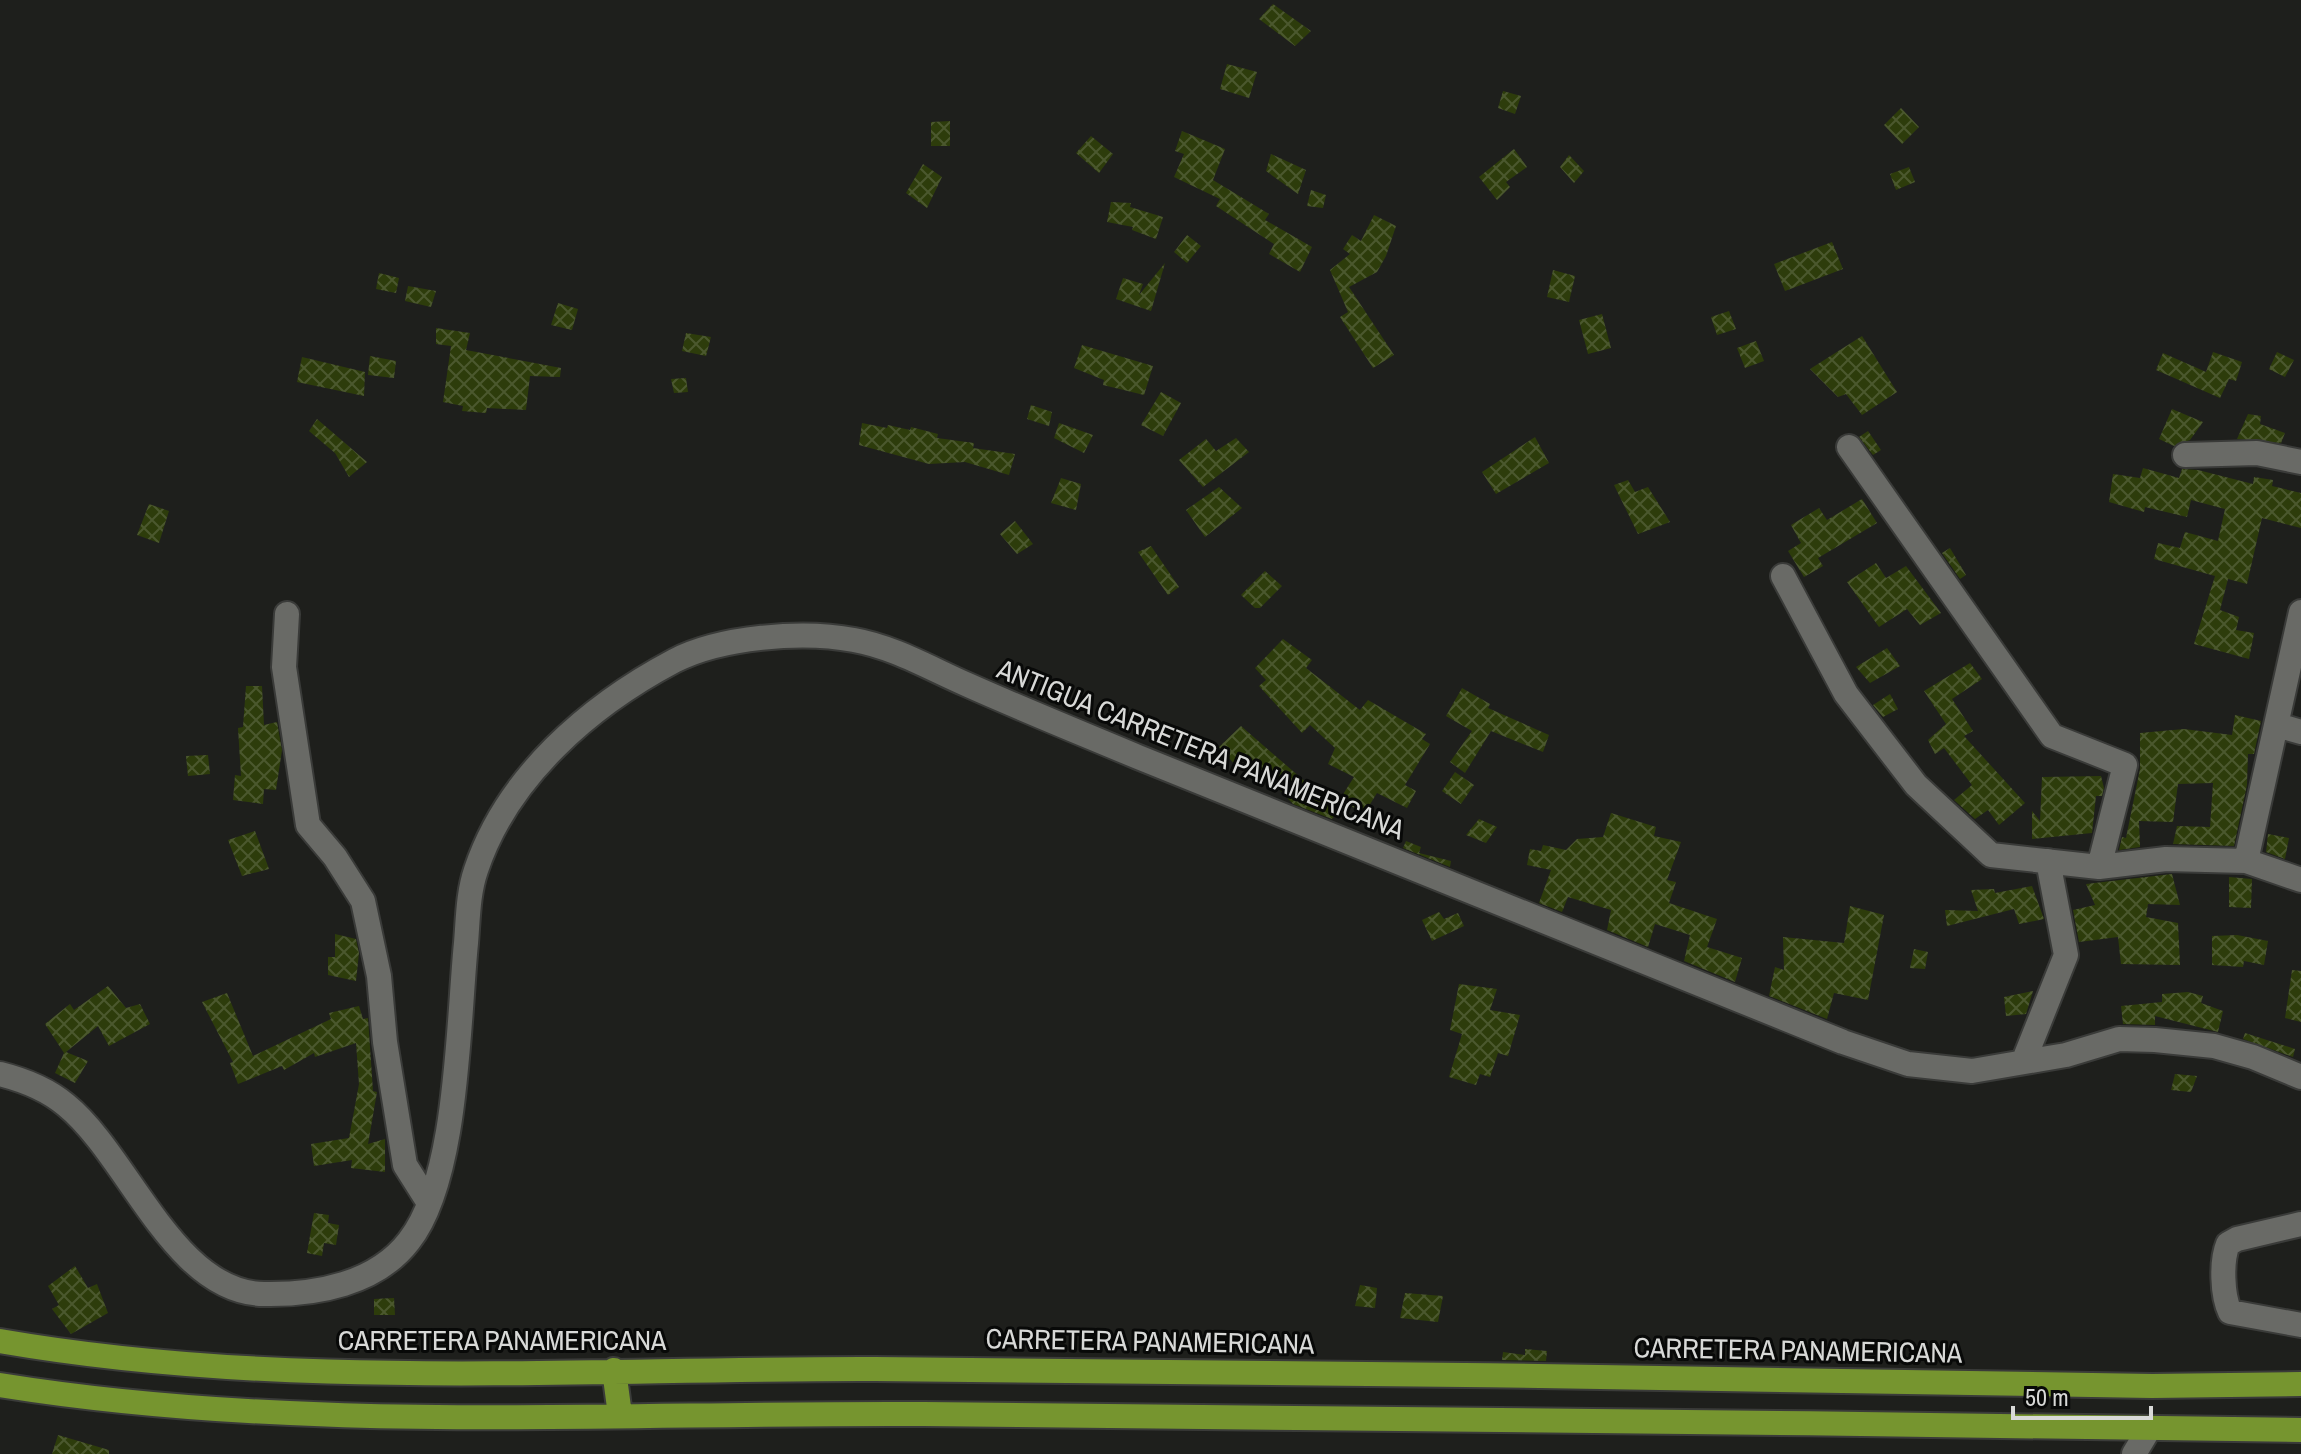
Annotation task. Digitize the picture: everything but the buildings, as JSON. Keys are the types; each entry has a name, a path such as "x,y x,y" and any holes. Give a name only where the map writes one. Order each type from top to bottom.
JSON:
{"highway":[{"name":"CARRETERA PANAMERICANA","path":"0,1341 118,1357 357,1373 872,1369 2152,1386 2301,1384"},
{"path":"614,1370 620,1415"},
{"path":"0,1385 188,1408 265,1413 1114,1414 2301,1430"}],"street":[{"path":"1849,447 2052,736 2125,765 2099,867"},
{"path":"2185,455 2257,453 2301,462"},
{"path":"1783,576 1846,694 1916,785 1991,855 2099,867 2166,859 2246,861 2301,880"},
{"path":"2246,861 2301,612"},
{"path":"287,614 284,667 308,825 335,857 363,901 379,976 385,1042 405,1165 429,1203"},
{"name":"ANTIGUA CARRETERA PANAMERICANA","path":"0,1074 46,1090 69,1107 106,1147 180,1250 200,1268 242,1291 263,1294 326,1288 371,1274 406,1246 429,1203 449,1115 472,879 495,827 520,787 580,722 670,663 734,641 827,637 875,645 1252,803 1843,1042 1908,1064 1972,1071 2066,1055 2119,1039 2155,1040 2214,1046 2301,1077"},
{"path":"2277,725 2301,732"},
{"path":"2024,1060 2066,955 2048,861"},
{"path":"2301,1224 2237,1239 2228,1244 2224,1254 2226,1303 2230,1312 2301,1325"},
{"path":"2134,1454 2149,1429"}]}
